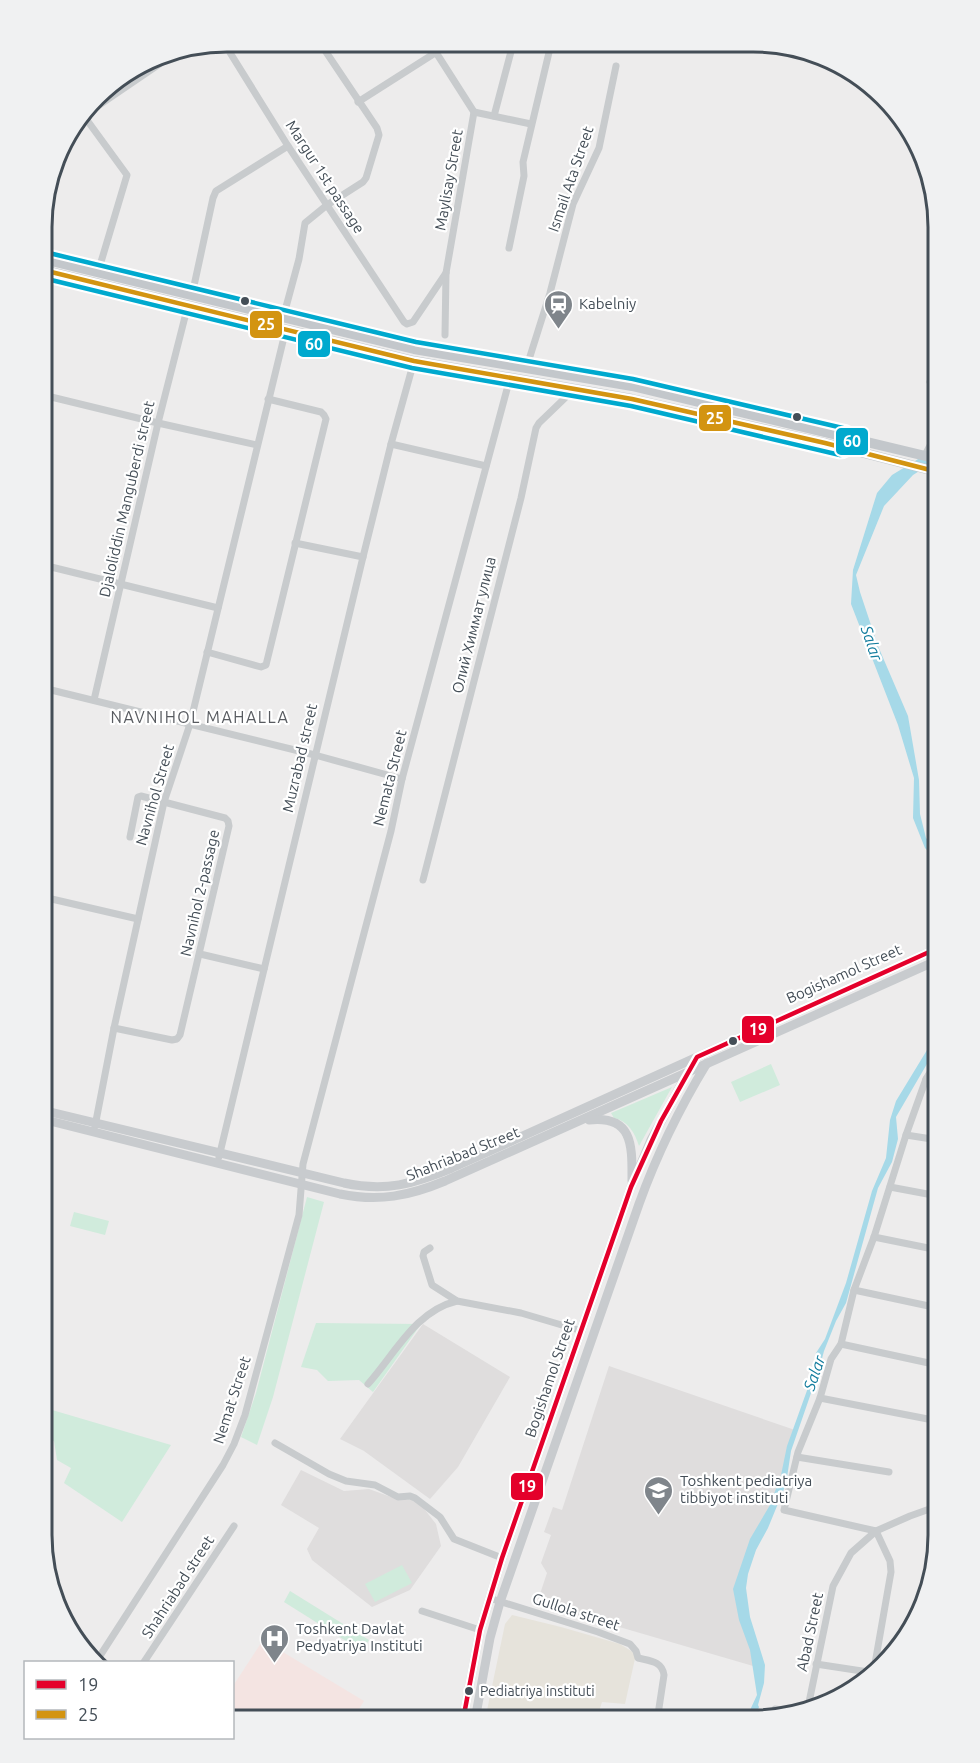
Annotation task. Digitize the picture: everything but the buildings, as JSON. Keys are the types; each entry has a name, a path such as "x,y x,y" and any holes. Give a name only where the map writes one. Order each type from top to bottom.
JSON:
{"main road":[{"path":"52,262 98,272 190,300"},
{"path":"52,272 227,309 414,361 632,399 928,469"},
{"path":"283,325 414,350 632,386 925,455"},
{"path":"842,448 845,436"},
{"name":"Bogishamol Street","path":"477,1710 490,1638 500,1602 650,1174 688,1095 708,1064 780,1025 927,953"},
{"name":"Bogishamol Street","path":"466,1710 480,1630 502,1558 631,1187 651,1140 687,1072 697,1057 927,964"},
{"path":"697,1057 708,1064"},
{"name":"Shahriabad Street","path":"52,1113 95,1127 219,1158 301,1184 363,1198 385,1198 406,1194 445,1181 577,1122 697,1057"},
{"name":"Shahriabad Street","path":"219,1158 366,1187 411,1184 654,1082 708,1064"},
{"path":"577,1122 605,1119 625,1131 632,1150 631,1187"},
{"name":"Shahriabad Street","path":"52,1121 95,1127"},
{"path":"608,1254 620,1258"},
{"path":"559,1396 570,1400"},
{"path":"546,1434 557,1438"}],"street":[{"name":"Margur 1st passage","path":"230,52 288,146 407,324 413,321 446,273"},
{"name":"Navnihol Street","path":"95,1127 114,1028 164,802 189,724 218,608 268,399 305,223 366,178 379,135 377,128 326,52"},
{"path":"358,102 435,52"},
{"name":"Maylisay Street","path":"435,52 474,112 446,273 446,335"},
{"path":"494,116 511,52"},
{"path":"509,248 524,176 523,162 549,52"},
{"name":"Ismail Ata Street","path":"526,369 550,293 573,204 598,148 616,66"},
{"path":"110,98 148,72"},
{"path":"474,112 531,124"},
{"path":"88,122 127,175 98,272"},
{"name":"Djaloliddin Manguberdi street","path":"93,700 213,198 216,191 288,146"},
{"name":"Muzrabad street","path":"219,1158 363,557 414,361"},
{"name":"Nemata Street","path":"301,1184 303,1164 391,831 402,779 510,378"},
{"name":"Олий Химмат улица","path":"423,880 521,498 536,428 538,423 565,398 570,388"},
{"path":"52,399 257,445"},
{"path":"207,652 261,668 266,665 326,418 321,412 268,399"},
{"path":"391,444 486,466"},
{"path":"925,455 928,450"},
{"path":"295,543 363,557"},
{"path":"52,566 218,608"},
{"path":"52,690 315,755 402,779"},
{"name":"Navnihol 2-passage","path":"114,1028 172,1040 177,1039 180,1035 229,826 225,818 141,796 138,797 130,837"},
{"path":"52,899 138,920"},
{"path":"200,954 264,969"},
{"path":"877,1658 891,1572 890,1561 876,1531 784,1510 797,1457 820,1398 831,1359 841,1344 854,1290 874,1237 926,1079"},
{"path":"906,1135 927,1138"},
{"name":"Nemat Street","path":"100,1655 234,1444 248,1405 298,1215 301,1184"},
{"path":"890,1187 927,1194"},
{"path":"874,1237 927,1248"},
{"path":"430,1248 424,1252 423,1256 432,1286 457,1301 521,1313 582,1331"},
{"path":"854,1290 927,1306"},
{"path":"368,1384 426,1315 445,1304 457,1301"},
{"path":"841,1344 927,1363"},
{"path":"820,1398 927,1419"},
{"path":"275,1443 329,1474 346,1481 375,1485 398,1497 415,1498 442,1520 453,1539 502,1558"},
{"path":"797,1457 889,1472"},
{"name":"Abad Street","path":"809,1701 833,1586 850,1554 876,1531 927,1510"},
{"name":"Shahriabad street","path":"145,1661 234,1526"},
{"name":"Gullola street","path":"489,1598 630,1644 638,1658 660,1664 663,1668 659,1710"},
{"path":"422,1611 480,1630"},
{"path":"816,1664 861,1672"}],"shaded area":[{"path":"423,1324 510,1377 458,1467 430,1499 364,1451 340,1439"},
{"name":"Toshkent pediatriya tibbiyot instituti","path":"609,1366 795,1430 783,1479 740,1591 760,1668 537,1603 547,1573 541,1563 551,1535 544,1532 553,1507 562,1510"},
{"path":"301,1470 344,1491 369,1489 391,1497 418,1501 436,1524 441,1546 410,1590 372,1607 312,1560 307,1549 319,1528 281,1505"},
{"path":"512,1615 620,1644 636,1654 625,1704 602,1702 599,1710 487,1710 505,1624"},
{"name":"Toshkent Davlat Pedyatriya Instituti","path":"263,1640 364,1701 358,1710 234,1710 234,1684"}],"green space":[{"path":"771,1064 780,1085 740,1102 731,1082"},
{"path":"672,1087 639,1146 630,1128 614,1118 611,1113"},
{"path":"307,1197 324,1202 273,1397 257,1445 241,1437 256,1393"},
{"path":"74,1212 109,1221 105,1235 70,1226"},
{"path":"316,1323 421,1324 373,1392 359,1380 328,1381 317,1370 301,1367"},
{"path":"52,1410 171,1445 122,1522 64,1483 71,1468 57,1460 52,1440"},
{"path":"402,1565 412,1583 375,1602 365,1584"},
{"path":"290,1591 369,1640 362,1651 284,1602"}],"water":[{"name":"Salar","path":"928,453 928,466 913,475 884,506 856,575 878,646 908,716 919,780 920,814 928,840 928,851 913,818 914,778 898,725 851,604 853,570 877,493 892,475"},
{"name":"Salar","path":"927,1049 927,1063 896,1117 898,1139 892,1162 878,1188 846,1303 824,1351 791,1451 786,1484 768,1528 756,1550 748,1574 746,1588 750,1617 765,1665 759,1707 758,1710 750,1710 757,1695 750,1650 739,1620 733,1589 750,1539 770,1505 781,1475 787,1446 814,1371 816,1353 825,1339 846,1283 872,1191 886,1158 890,1120 896,1101"}],"transit line":[{"name":"60","path":"52,254 416,342 633,379 847,429 851,431 852,443 847,453 840,455 631,406 412,368 52,280"},
{"name":"25","path":"52,272 414,361 632,399 825,443 928,469"},
{"name":"19","path":"465,1710 480,1630 502,1558 631,1187 661,1121 697,1057 927,953"}],"place":[{"name":"Kabelniy","path":"558,330"},
{"name":"Toshkent pediatriya tibbiyot instituti","path":"659,1516"},
{"name":"Toshkent Davlat Pedyatriya Instituti","path":"275,1664"},
{"name":"Pediatriya instituti","path":"469,1691"}],"district":[{"name":"NAVNIHOL MAHALLA","path":"200,717"}]}
